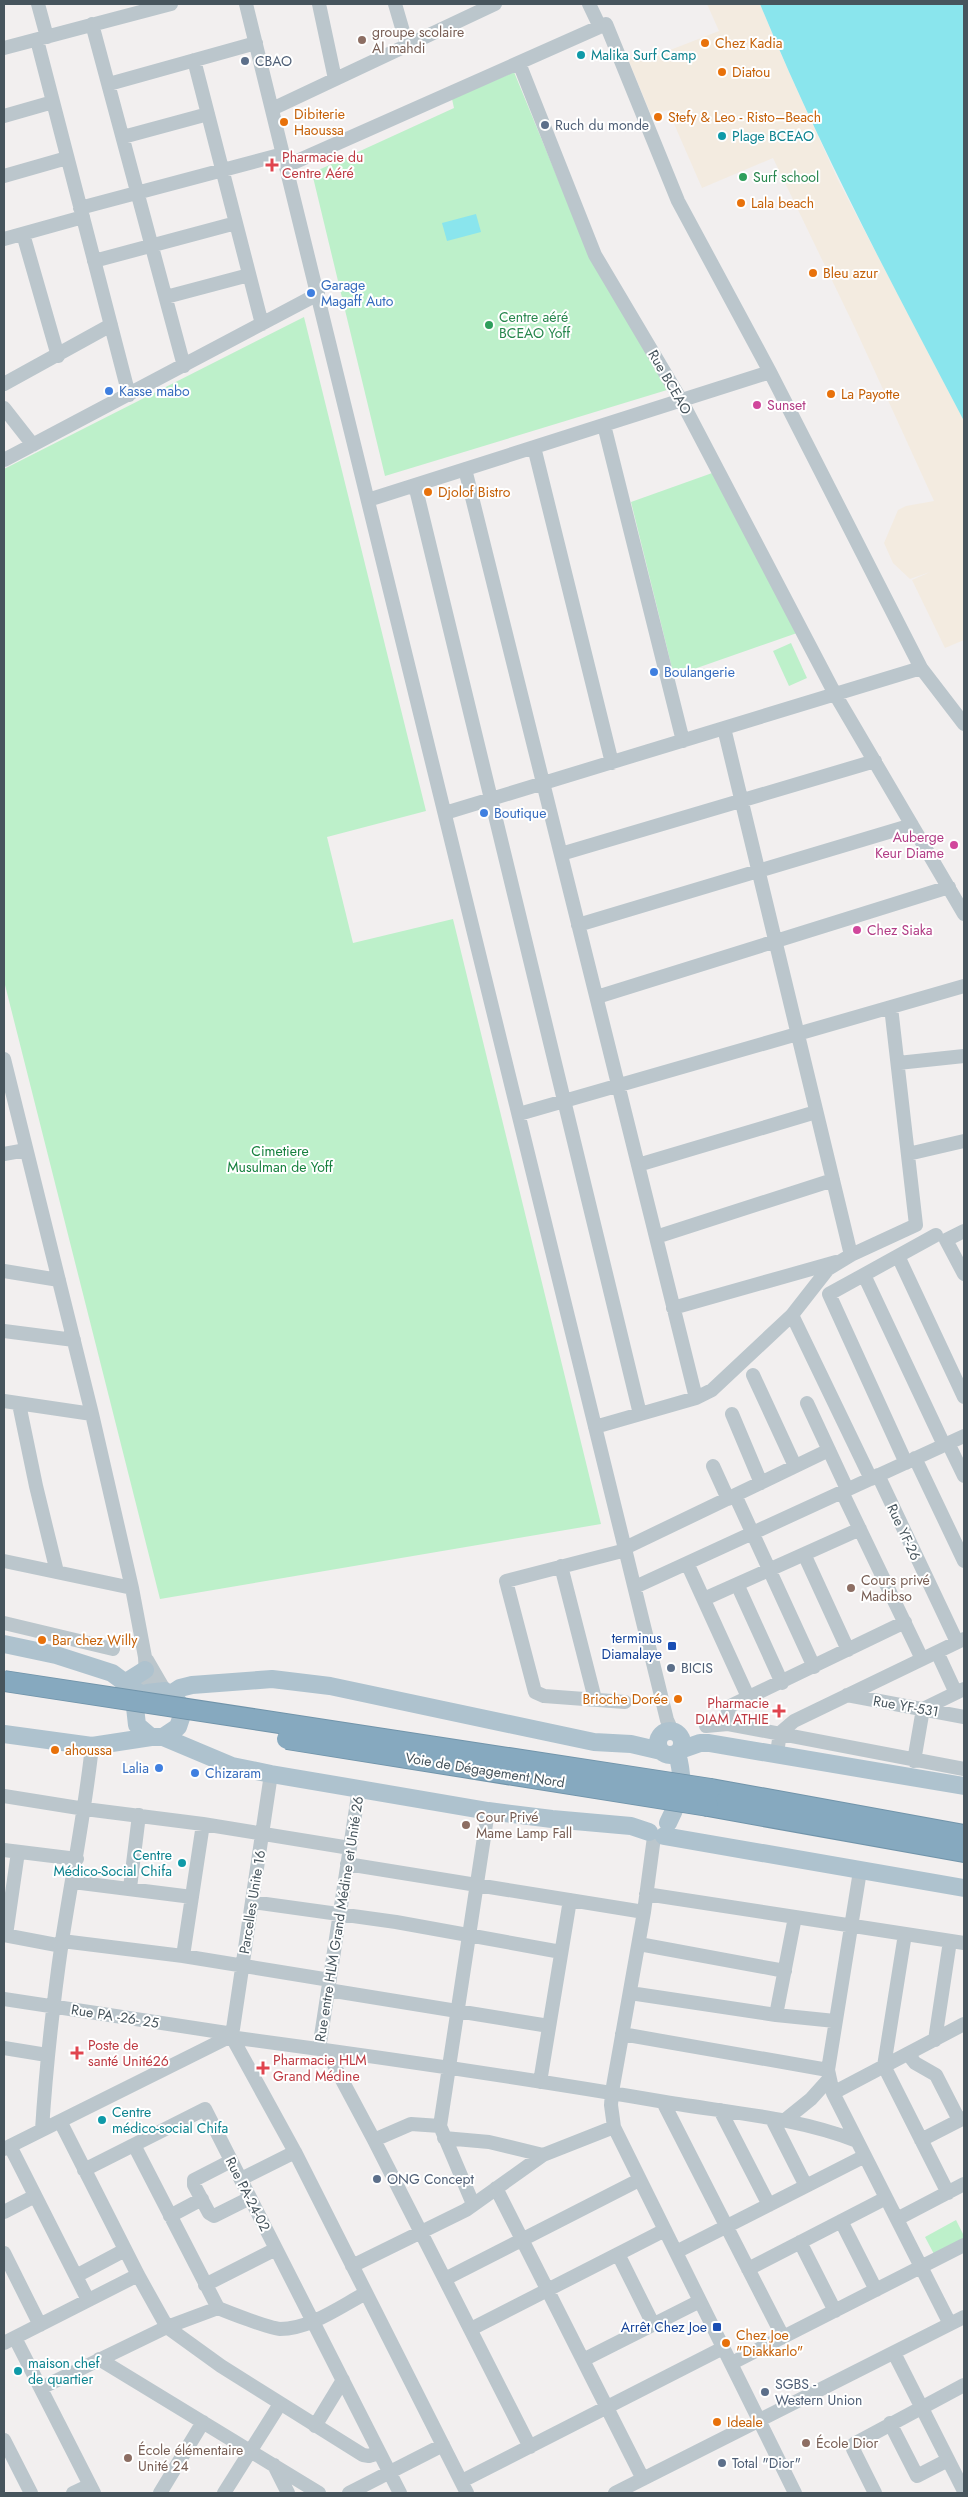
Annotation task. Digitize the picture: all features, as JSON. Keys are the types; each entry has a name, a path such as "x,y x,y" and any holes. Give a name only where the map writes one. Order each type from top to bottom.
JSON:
{"highway":[{"name":"Voie de Dégagement Nord","path":"4,1681 710,1797 964,1852"},
{"name":"Voie de Dégagement Nord","path":"4,1694 964,1835"}],"main road":[{"path":"4,1644 56,1655 119,1678 140,1704 141,1730 232,1766 488,1811 552,1819 659,1827 686,1840 964,1888"},
{"path":"119,1678 145,1663"},
{"path":"98,1745 140,1704 172,1696 180,1688 192,1685 272,1679 330,1686 594,1742 631,1744 670,1741 700,1743 777,1753 964,1786"},
{"path":"4,1734 98,1745 157,1737 178,1727 182,1715 172,1696"},
{"path":"178,1727 203,1754"},
{"path":"659,1827 672,1802 676,1787 670,1741"}],"street":[{"path":"38,4 53,102 129,395"},
{"path":"4,48 170,4"},
{"path":"246,4 596,1427 670,1741"},
{"path":"319,4 335,79"},
{"path":"395,4 408,45"},
{"path":"272,109 495,4"},
{"path":"589,4 600,26"},
{"path":"92,24 184,366"},
{"path":"4,239 24,234 138,193 222,170 285,160 519,63 606,24 678,201 770,372 921,668 964,724"},
{"path":"109,84 256,43"},
{"path":"194,60 262,324"},
{"name":"Rue BCEAO","path":"519,63 595,255 681,400 836,694 964,914"},
{"path":"4,116 53,102"},
{"path":"123,137 208,114"},
{"path":"4,176 67,158"},
{"path":"94,261 236,223"},
{"path":"24,234 58,356"},
{"path":"166,297 249,275"},
{"path":"4,460 318,294"},
{"path":"4,382 58,356 111,325"},
{"path":"368,500 770,372"},
{"path":"4,408 33,445"},
{"path":"604,425 683,741"},
{"path":"534,447 612,762"},
{"path":"465,469 696,1398"},
{"path":"415,485 640,1414"},
{"path":"445,813 921,668"},
{"path":"724,728 833,1180 848,1257"},
{"path":"561,854 875,761"},
{"path":"578,925 912,825"},
{"path":"597,998 949,888"},
{"path":"519,1114 964,986"},
{"path":"891,1007 916,1225"},
{"path":"898,1063 964,1056"},
{"path":"4,1060 7,1084 26,1150 74,1340 132,1588 145,1663 140,1704"},
{"path":"638,1165 816,1112"},
{"path":"908,1154 964,1141"},
{"path":"4,1154 26,1150"},
{"path":"656,1237 833,1180"},
{"path":"596,1427 696,1398 712,1390 792,1316 828,1269 848,1257 916,1225"},
{"path":"916,1225 941,1238 964,1274"},
{"path":"964,1231 941,1238 898,1256 829,1294 910,1460 964,1561"},
{"path":"898,1256 964,1397"},
{"path":"673,1308 848,1257"},
{"path":"4,1271 59,1280"},
{"path":"864,1275 946,1444 964,1476"},
{"name":"Rue YF-26","path":"792,1316 874,1477 961,1640"},
{"path":"4,1331 74,1340"},
{"path":"753,1375 795,1466"},
{"path":"4,1400 19,1404 92,1414"},
{"path":"808,1403 860,1529 922,1659"},
{"path":"19,1404 36,1486 57,1572"},
{"path":"732,1414 761,1483"},
{"path":"635,1587 964,1436"},
{"path":"625,1702 544,1696 535,1692 531,1684 506,1581 625,1549 829,1450"},
{"path":"713,1466 753,1533 814,1667"},
{"path":"704,1599 860,1529"},
{"path":"804,1554 848,1650"},
{"path":"4,1561 132,1588"},
{"path":"687,1564 749,1699"},
{"path":"561,1566 595,1699"},
{"path":"737,1584 782,1683"},
{"path":"728,1724 726,1717 730,1706 749,1699 905,1622"},
{"path":"4,1623 113,1649"},
{"path":"777,1753 780,1733 794,1721 961,1640"},
{"path":"914,1761 923,1709 960,1691 937,1652"},
{"path":"145,1663 172,1696"},
{"name":"Rue YF-531","path":"847,1695 964,1717"},
{"path":"706,1726 728,1724 914,1761 964,1769"},
{"path":"42,2130 47,2055 62,1944 98,1745"},
{"name":"Parcelles Unite 16","path":"232,2036 271,1774"},
{"name":"Rue entre HLM Grand Médine et Unité 26","path":"323,2050 329,1985 359,1789"},
{"path":"4,1796 85,1809 203,1824 350,1848"},
{"path":"473,2204 442,2132 488,1811"},
{"path":"130,1888 140,1815"},
{"path":"184,1956 203,1824"},
{"path":"659,1827 612,2092 611,2105 614,2127 795,2493"},
{"path":"4,1850 77,1859"},
{"path":"18,1852 5,1935 62,1944 184,1956 459,2011 549,2026"},
{"path":"347,1864 644,1912"},
{"path":"860,1871 835,2021 830,2081 857,2141 950,2324"},
{"path":"73,1882 192,1897"},
{"path":"646,1894 964,1943"},
{"path":"540,2082 570,1900"},
{"path":"252,1902 470,1934 497,1942 561,1952"},
{"path":"776,2014 795,1917"},
{"path":"905,1934 884,2066 948,2193"},
{"path":"935,2040 950,1941"},
{"path":"638,1944 785,1971"},
{"path":"630,1993 835,2021"},
{"name":"Rue PA -26- 25","path":"4,1999 232,2036 612,2092 664,2102 778,2119 823,2128 857,2141"},
{"path":"806,2186 778,2119 811,2099 830,2081 884,2066 964,2026"},
{"path":"622,2034 830,2081"},
{"path":"88,2300 35,2196 7,2148 232,2036 295,2152 464,2487 530,2447 723,2348"},
{"path":"4,2048 47,2055"},
{"path":"323,2050 374,2140 530,2447"},
{"path":"908,2054 916,2063 936,2075 962,2119 921,2140"},
{"path":"664,2102 783,2337"},
{"name":"Rue PA-24-02","path":"84,2170 205,2109 400,2493"},
{"path":"720,2110 769,2205"},
{"path":"60,2121 125,2250 167,2327 221,2366 363,2455 368,2456 379,2453"},
{"path":"374,2140 411,2124 543,2155"},
{"path":"352,2266 466,2210 543,2155 614,2127"},
{"path":"134,2145 218,2308"},
{"path":"241,2180 295,2152"},
{"path":"676,2252 865,2156"},
{"path":"231,2161 194,2180 194,2185 209,2213 214,2216 250,2198"},
{"path":"445,2279 639,2180"},
{"path":"897,2219 964,2184"},
{"path":"496,2188 643,2479"},
{"path":"4,2212 35,2196"},
{"path":"748,2269 886,2198"},
{"path":"170,2216 202,2199"},
{"path":"841,2221 876,2290"},
{"path":"471,2330 665,2230"},
{"path":"800,2242 835,2310"},
{"path":"732,2363 964,2245"},
{"path":"205,2285 276,2249"},
{"path":"76,2276 125,2250"},
{"path":"4,2254 40,2325"},
{"path":"618,2254 653,2324"},
{"path":"73,2493 92,2489 41,2388 9,2341 138,2275"},
{"path":"41,2388 167,2327 218,2308 278,2329 295,2327 366,2293"},
{"path":"583,2360 700,2301"},
{"path":"615,2493 964,2317"},
{"path":"894,2353 964,2492"},
{"path":"99,2359 319,2493"},
{"path":"315,2426 342,2380"},
{"path":"875,2493 853,2446 890,2423 964,2385"},
{"path":"224,2493 280,2404"},
{"path":"160,2493 204,2422"},
{"path":"890,2423 917,2476 948,2460"},
{"path":"4,2440 9,2465 31,2493"},
{"path":"349,2493 443,2445"},
{"path":"274,2465 288,2493"}],"green space":[{"name":"Centre aéré BCEAO Yoff","path":"514,72 585,245 667,390 385,476 312,173 454,108 452,99"},
{"name":"Cimetiere Musulman de Yoff","path":"304,317 426,811 327,837 353,943 453,919 601,1524 160,1599 4,981 4,469"},
{"path":"715,472 797,633 674,676 631,502"},
{"path":"791,643 807,678 789,686 773,651"},
{"path":"956,2220 964,2240 935,2256 925,2237"}],"sand":[{"path":"707,4 760,4 838,180 964,421 964,640 945,648 912,580 930,572 910,579 893,563 884,543 898,510 906,506 934,501 855,328 773,158 702,188 668,110 651,115 628,59 642,54 647,59 719,31"}],"water":[{"path":"760,4 964,4 964,421 831,163"},
{"path":"476,214 481,232 447,241 442,223"}],"place":[{"name":"groupe scolaire Al mahdi","path":"362,40"},
{"name":"Chez Kadia","path":"705,43"},
{"name":"Malika Surf Camp","path":"581,55"},
{"name":"CBAO","path":"245,61"},
{"name":"Diatou","path":"722,72"},
{"name":"Stefy & Leo - Risto–Beach","path":"658,117"},
{"name":"Dibiterie Haoussa","path":"284,122"},
{"name":"Ruch du monde","path":"545,125"},
{"name":"Plage BCEAO","path":"722,136"},
{"name":"Pharmacie du Centre Aéré","path":"272,165"},
{"name":"Surf school","path":"743,177"},
{"name":"Lala beach","path":"741,203"},
{"name":"Bleu azur","path":"813,273"},
{"name":"Garage Magaff Auto","path":"311,293"},
{"name":"Centre aéré BCEAO Yoff","path":"489,325"},
{"name":"Kasse mabo","path":"109,391"},
{"name":"La Payotte","path":"831,394"},
{"name":"Sunset","path":"757,405"},
{"name":"Djolof Bistro","path":"428,492"},
{"name":"Boulangerie","path":"654,672"},
{"name":"Boutique","path":"484,813"},
{"name":"Auberge Keur Diame","path":"954,845"},
{"name":"Chez Siaka","path":"857,930"},
{"name":"Cours privé Madibso","path":"851,1588"},
{"name":"Bar chez Willy","path":"42,1640"},
{"name":"terminus Diamalaye","path":"672,1646"},
{"name":"BICIS","path":"671,1668"},
{"name":"Brioche Dorée","path":"678,1699"},
{"name":"Pharmacie DIAM ATHIE","path":"779,1711"},
{"name":"ahoussa","path":"55,1750"},
{"name":"Lalia","path":"159,1768"},
{"name":"Chizaram","path":"195,1773"},
{"name":"Cour Privé Mame Lamp Fall","path":"466,1825"},
{"name":"Centre Médico-Social Chifa","path":"182,1863"},
{"name":"Poste de santé Unité26","path":"77,2053"},
{"name":"Pharmacie HLM Grand Médine","path":"263,2068"},
{"name":"Centre médico-social Chifa","path":"102,2120"},
{"name":"ONG Concept","path":"377,2179"},
{"name":"Arrêt Chez Joe","path":"717,2327"},
{"name":"Chez Joe \"Diakkarlo\"","path":"726,2343"},
{"name":"maison chef de quartier","path":"18,2371"},
{"name":"SGBS - Western Union","path":"765,2392"},
{"name":"Ideale","path":"717,2422"},
{"name":"École Dior","path":"806,2443"},
{"name":"École élémentaire Unité 24","path":"128,2458"},
{"name":"Total \"Dior\"","path":"722,2463"}]}
